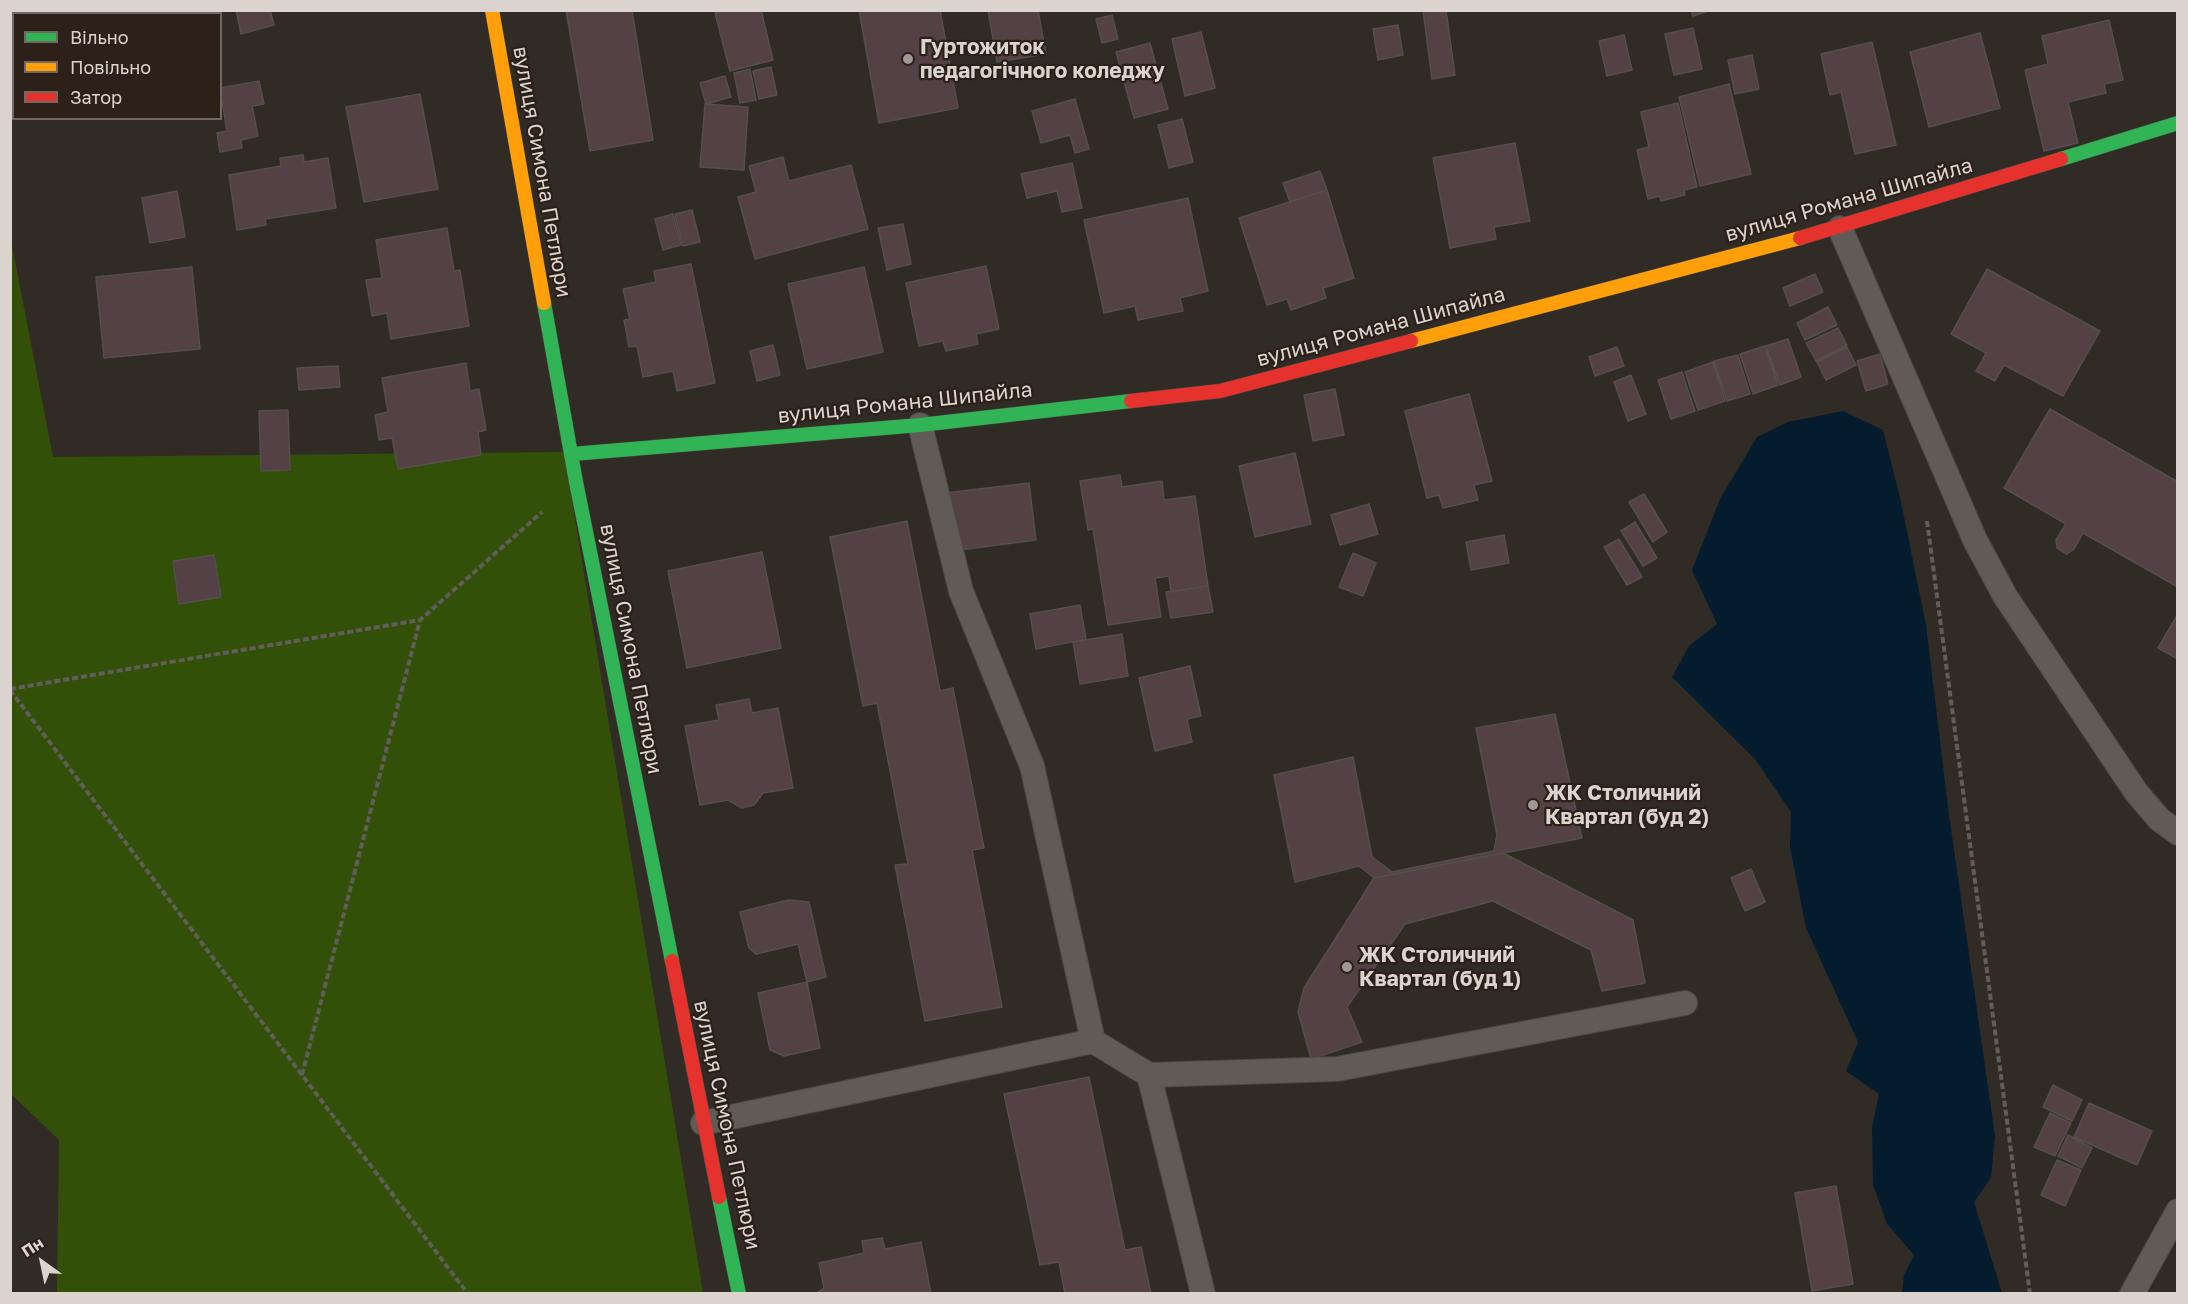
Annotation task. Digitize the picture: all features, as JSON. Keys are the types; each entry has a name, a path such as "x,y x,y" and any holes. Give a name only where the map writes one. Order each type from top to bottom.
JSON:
{"street":[{"name":"вулиця Симона Петлюри","path":"492,10 576,482 703,1123 729,1232 739,1293"},
{"name":"вулиця Романа Шипайла","path":"572,454 920,425 1220,391 1840,228 2178,123"}],"lane":[{"path":"1840,228 1975,540 2005,596 2136,792 2159,819 2178,833"},
{"path":"920,425 961,591 1032,766 1093,1041"},
{"path":"703,1123 1093,1041 1149,1075 1337,1069 1685,1003"},
{"path":"1149,1075 1203,1293"},
{"path":"2132,1293 2178,1211"}],"path":[{"path":"468,1293 10,690 420,620 576,482"},
{"path":"1926,518 2030,1293"},
{"path":"302,1075 420,620"}],"green space":[{"path":"10,235 53,457 564,452 703,1293 57,1293 59,1140 10,1093"}],"water":[{"path":"1843,411 1883,430 1901,502 1926,625 1949,815 1995,1136 1991,1178 1974,1202 2002,1293 1902,1293 1904,1275 1914,1255 1887,1224 1873,1185 1872,1127 1879,1094 1846,1071 1858,1042 1806,928 1790,847 1791,812 1755,759 1672,677 1689,646 1717,624 1692,570 1720,499 1757,437 1788,422"}],"building":[{"path":"236,10 270,10 274,25 241,34"},
{"path":"566,10 632,10 653,140 590,151"},
{"path":"724,10 761,10 773,60 730,71 715,13"},
{"name":"Гуртожиток педагогічного коледжу","path":"859,10 940,10 958,108 879,123"},
{"path":"988,10 1038,10 1046,54 997,62"},
{"path":"1423,10 1446,10 1455,75 1432,79"},
{"path":"1691,10 1712,10 1693,16"},
{"path":"1112,15 1118,39 1102,43 1096,19"},
{"path":"2109,20 2123,80 2104,84 2106,93 2068,102 2078,143 2044,151 2025,70 2048,64 2042,36"},
{"path":"1398,25 1403,55 1378,60 1373,29"},
{"path":"1693,28 1702,69 1674,75 1665,34"},
{"path":"1201,32 1215,88 1185,96 1172,39"},
{"path":"1980,33 2000,108 1929,127 1910,52"},
{"path":"1624,35 1632,70 1607,76 1599,41"},
{"path":"1872,42 1896,145 1855,154 1841,92 1830,95 1821,54"},
{"path":"1150,43 1168,109 1134,118 1116,52"},
{"path":"1752,55 1759,89 1735,94 1728,60"},
{"path":"771,67 777,95 759,99 753,71"},
{"path":"750,69 756,100 740,103 734,73"},
{"path":"725,76 731,97 706,104 700,83"},
{"path":"259,81 264,104 252,106 258,136 241,140 242,148 220,152 217,133 227,131 222,88"},
{"path":"1729,84 1751,174 1700,186 1679,97"},
{"path":"420,94 438,189 364,202 346,107"},
{"path":"1075,99 1089,149 1075,153 1070,135 1041,143 1032,111"},
{"path":"1678,103 1697,187 1684,190 1685,195 1661,201 1660,196 1648,199 1637,150 1649,147 1641,112"},
{"path":"705,104 748,107 744,170 700,167"},
{"path":"1182,119 1193,162 1169,168 1158,125"},
{"path":"1515,143 1530,221 1494,227 1496,239 1450,248 1433,158"},
{"path":"303,155 304,162 328,158 336,208 265,219 266,225 237,230 229,175 281,166 280,158"},
{"path":"783,157 789,181 851,165 868,229 755,259 738,197 756,192 749,166"},
{"path":"1072,163 1082,208 1062,212 1057,191 1027,198 1021,174"},
{"path":"1320,171 1327,190 1290,202 1283,183"},
{"path":"1327,190 1354,278 1323,288 1326,298 1291,310 1287,299 1267,305 1239,218"},
{"path":"177,191 185,237 150,243 142,198"},
{"path":"1188,198 1208,291 1180,298 1183,311 1138,320 1135,306 1104,313 1084,220"},
{"path":"692,210 700,242 683,246 675,214"},
{"path":"673,214 681,245 663,250 655,219"},
{"path":"903,224 911,264 887,270 878,228"},
{"path":"447,228 454,271 460,270 469,326 391,339 387,313 372,316 366,280 382,278 376,240"},
{"path":"691,264 715,383 677,391 673,371 643,377 637,346 629,347 624,320 630,319 623,289 656,282 654,271"},
{"path":"986,266 999,329 976,334 978,344 946,351 943,341 919,346 906,283"},
{"path":"192,267 200,349 104,358 96,277"},
{"path":"864,267 883,352 807,369 788,284"},
{"path":"1987,269 2100,331 2063,396 2004,365 1995,381 1976,371 1986,353 1951,334"},
{"path":"1815,274 1823,292 1790,306 1783,288"},
{"path":"1828,307 1837,325 1805,340 1797,323"},
{"path":"1838,328 1847,345 1816,361 1806,343"},
{"path":"1788,339 1801,377 1780,385 1766,346"},
{"path":"773,345 780,375 757,381 750,351"},
{"path":"1765,346 1778,385 1753,394 1740,354"},
{"path":"1617,347 1624,366 1595,376 1589,357"},
{"path":"1847,347 1856,365 1826,380 1817,362"},
{"path":"1880,354 1888,384 1866,391 1857,361"},
{"path":"1738,355 1750,394 1727,401 1714,361"},
{"path":"1713,362 1725,401 1698,410 1685,372"},
{"path":"466,363 470,391 479,389 486,430 478,432 481,455 398,469 392,438 379,440 375,415 388,412 382,378"},
{"path":"338,366 340,387 299,390 297,368"},
{"path":"1682,372 1695,411 1671,419 1658,380"},
{"path":"1631,375 1646,414 1628,421 1614,382"},
{"path":"1335,389 1344,435 1313,441 1304,395"},
{"path":"1469,394 1492,481 1474,485 1478,500 1443,508 1439,495 1427,498 1405,411"},
{"path":"2050,409 2178,482 2178,587 2083,533 2074,549 2067,554 2057,548 2056,540 2066,524 2004,488"},
{"path":"288,410 290,470 261,471 259,411"},
{"path":"1295,453 1311,524 1255,537 1239,466"},
{"path":"1120,475 1122,487 1162,481 1164,500 1195,496 1208,586 1171,592 1169,576 1155,578 1161,617 1108,625 1093,529 1088,530 1080,481"},
{"path":"1029,483 1036,540 952,551 945,493"},
{"path":"1644,494 1667,532 1653,542 1629,502"},
{"path":"1369,504 1378,534 1340,545 1331,515"},
{"path":"907,521 940,691 953,688 984,848 972,850 1002,1007 925,1021 895,865 908,864 877,703 863,706 830,537"},
{"path":"1635,522 1657,558 1643,566 1621,531"},
{"path":"1504,535 1509,563 1471,570 1466,542"},
{"path":"1619,539 1642,577 1627,585 1604,547"},
{"path":"762,552 781,648 687,668 668,571"},
{"path":"1353,553 1376,563 1363,596 1339,587"},
{"path":"214,555 221,597 179,604 173,561"},
{"path":"1208,586 1213,612 1171,618 1166,592"},
{"path":"1080,605 1086,639 1036,649 1030,614"},
{"path":"2178,614 2178,659 2158,648"},
{"path":"1122,634 1128,676 1080,684 1073,642"},
{"path":"1190,666 1201,716 1187,719 1192,742 1155,751 1139,678"},
{"path":"749,699 752,713 778,708 793,788 763,793 754,805 742,808 728,800 700,805 685,726 719,720 716,705"},
{"name":"ЖК Столичний Квартал (буд 2)","path":"1555,714 1582,838 1374,878 1359,866 1295,882 1274,775 1353,757 1372,857 1392,872 1494,851 1497,835 1476,728"},
{"name":"ЖК Столичний Квартал (буд 1)","path":"1503,853 1633,920 1645,983 1602,991 1591,950 1493,901 1405,924 1347,1007 1362,1042 1311,1059 1298,1012 1304,988 1374,878"},
{"path":"1751,869 1765,902 1745,911 1731,878"},
{"path":"788,900 809,902 826,977 807,982 798,944 756,954 749,948 740,912"},
{"path":"807,982 820,1048 784,1056 770,1050 758,993"},
{"path":"1089,1077 1125,1250 1141,1247 1151,1294 1065,1294 1059,1262 1040,1265 1004,1094"},
{"path":"2053,1085 2082,1100 2072,1121 2043,1107"},
{"path":"2089,1103 2152,1131 2137,1165 2074,1137"},
{"path":"2050,1113 2071,1123 2055,1156 2034,1147"},
{"path":"2068,1135 2092,1148 2082,1168 2058,1156"},
{"path":"2057,1160 2081,1170 2065,1206 2041,1195"},
{"path":"1836,1186 1853,1284 1812,1291 1795,1193"},
{"path":"882,1238 885,1249 921,1242 931,1294 815,1294 824,1288 819,1263 864,1253 862,1241"}],"traffic: fast":[{"path":"2061,159 2178,123"},
{"path":"544,303 576,482 672,961"},
{"path":"572,454 920,425 1131,401"},
{"path":"719,1197 739,1294"}],"traffic: slow":[{"path":"492,10 544,303"},
{"path":"1411,341 1800,238"}],"traffic: jam":[{"path":"1800,238 2061,159"},
{"path":"1131,401 1220,391 1411,341"},
{"path":"672,961 719,1197"}],"place":[{"name":"Гуртожиток педагогічного коледжу","path":"908,59"},
{"name":"ЖК Столичний Квартал (буд 2)","path":"1533,805"},
{"name":"ЖК Столичний Квартал (буд 1)","path":"1347,967"}]}
